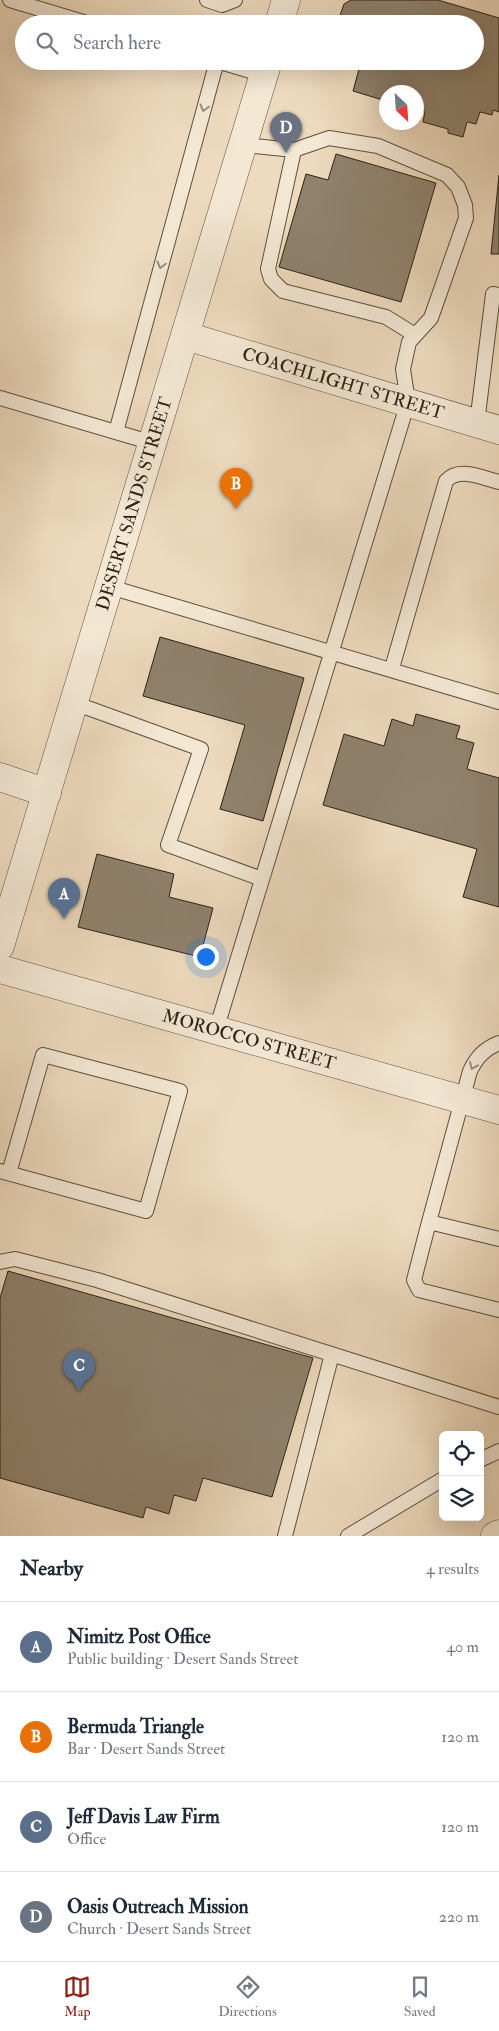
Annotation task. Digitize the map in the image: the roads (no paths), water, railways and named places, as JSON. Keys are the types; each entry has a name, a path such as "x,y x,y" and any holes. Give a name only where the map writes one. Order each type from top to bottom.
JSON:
{"street":[{"path":"282,15 286,0"},
{"name":"DESERT SANDS STREET","path":"0,946 265,70"},
{"name":"COACHLIGHT STREET","path":"186,336 488,426"},
{"path":"0,777 47,793"},
{"name":"MOROCCO STREET","path":"0,969 499,1110"},
{"path":"495,1536 499,1534"}],"lane":[{"path":"10,0 60,15"},
{"path":"207,0 222,5 235,0"},
{"path":"116,432 215,70"},
{"path":"216,1030 408,402 404,369 409,342 431,318 466,218 466,205 458,187 447,175 378,146 329,138 294,150 243,145"},
{"path":"294,150 268,269 271,280 283,291 386,316 415,335"},
{"path":"488,426 493,294 499,295"},
{"path":"0,398 153,443"},
{"path":"392,668 446,481 452,474 461,473 499,482"},
{"path":"110,586 392,668 499,702"},
{"path":"74,703 201,748 168,845 262,879"},
{"path":"499,1043 489,1047 477,1058 470,1071 464,1100 414,1280 419,1290 499,1310"},
{"path":"44,1055 180,1091 146,1211 4,1172 44,1055"},
{"path":"429,1222 499,1239"},
{"path":"0,1262 15,1259 98,1280 499,1407"},
{"path":"285,1536 332,1354"},
{"path":"484,1458 499,1451"},
{"path":"348,1536 439,1481"}],"place":[{"name":"Oasis Outreach Mission","path":"286,153"},
{"name":"Bermuda Triangle","path":"236,509"},
{"name":"Nimitz Post Office","path":"64,919"},
{"name":"Jeff Davis Law Firm","path":"79,1391"}]}
